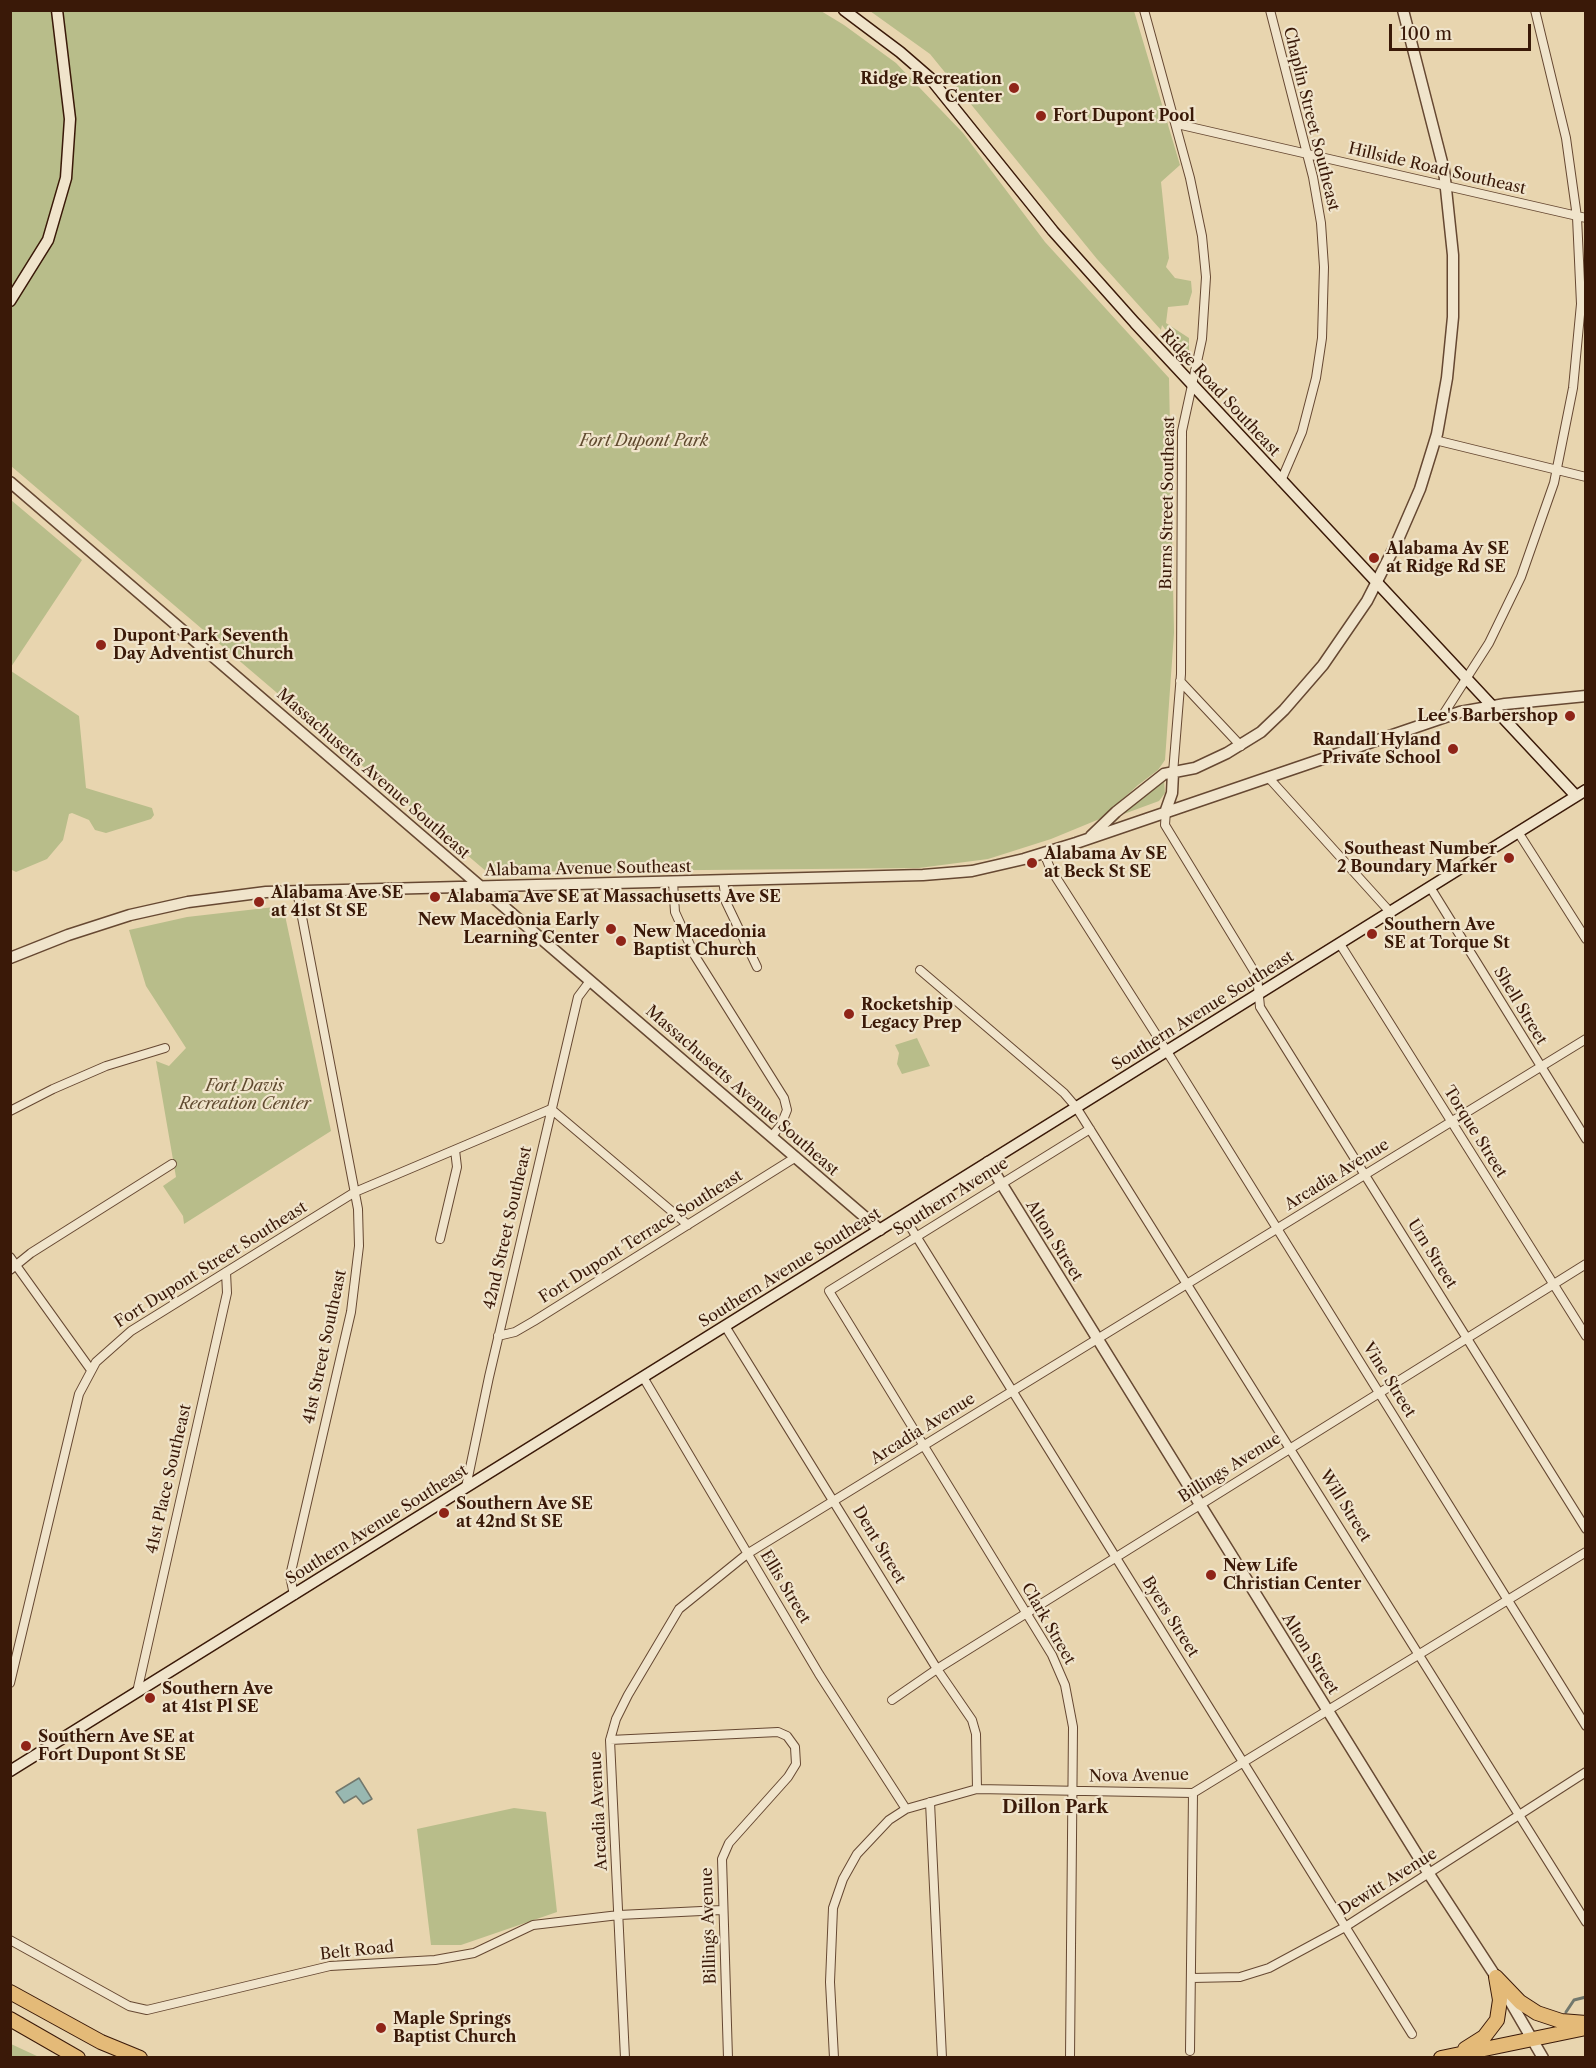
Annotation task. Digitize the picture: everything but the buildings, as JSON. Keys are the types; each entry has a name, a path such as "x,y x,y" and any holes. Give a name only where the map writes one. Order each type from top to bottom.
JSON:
{"highway":[{"path":"1496,1977 1520,2002 1537,2013 1561,2021 1586,2023"},
{"path":"1440,2058 1473,2046 1491,2030 1499,2013 1496,1977"},
{"path":"10,1992 86,2034 140,2058"},
{"path":"11,2019 76,2057 86,2034"},
{"path":"1440,2058 1586,2028"}],"street":[{"path":"10,301 48,240 66,178 70,119 57,10"},
{"name":"Ridge Road Southeast","path":"844,10 930,78 1053,231 1191,383 1491,706 1581,793"},
{"name":"Burns Street Southeast","path":"1144,10 1177,124 1200,220 1205,269 1204,324 1182,439 1180,681 1172,793 1166,810"},
{"name":"Chaplin Street Southeast","path":"1270,10 1316,192 1323,239 1322,338 1307,415 1281,481"},
{"path":"1089,838 1158,778 1195,768 1241,746 1267,727 1310,681 1346,634 1377,583 1415,502 1435,440 1448,378 1454,309 1454,255 1447,186 1403,10"},
{"path":"1441,718 1494,633 1521,577 1557,470 1570,409 1578,346 1581,218 1566,138 1535,10"},
{"name":"Hillside Road Southeast","path":"1177,124 1581,218"},
{"path":"1435,440 1586,477"},
{"name":"Massachusetts Avenue Southeast","path":"10,482 880,1230"},
{"path":"1180,681 1241,746"},
{"name":"Alabama Avenue Southeast","path":"10,958 88,928 158,909 224,897 297,891 934,875 988,868 1044,853 1441,718 1491,706 1586,696"},
{"path":"1268,777 1389,912"},
{"name":"Southern Avenue Southeast","path":"10,1771 1581,793"},
{"name":"Urn Street","path":"1166,810 1165,825 1257,975 1260,1007 1586,1529"},
{"path":"1518,832 1586,939"},
{"name":"Vine Street","path":"1044,853 1049,866 1167,1051 1586,1726"},
{"path":"723,880 726,902 757,967"},
{"path":"673,882 675,912 695,956 784,1098 787,1110 781,1125 772,1136"},
{"name":"Shell Street","path":"1430,887 1586,1139"},
{"name":"41st Street Southeast","path":"294,1595 290,1576 355,1291 359,1232 355,1192 297,891"},
{"name":"Torque Street","path":"1340,944 1586,1336"},
{"name":"Will Street","path":"920,970 1064,1094 1076,1107 1586,1922"},
{"name":"42nd Street Southeast","path":"466,1487 498,1336 578,997 590,981"},
{"name":"Arcadia Avenue","path":"625,2058 610,1740 615,1719 673,1617 687,1601 747,1554 1586,1039"},
{"path":"10,1111 106,1066 165,1048"},
{"path":"551,1109 688,1225"},
{"name":"Fort Dupont Street Southeast","path":"10,1683 76,1404 91,1370 102,1356 131,1331 355,1192 551,1109"},
{"name":"Southern Avenue","path":"829,1291 1090,1129"},
{"path":"440,1239 457,1167 455,1150"},
{"name":"Fort Dupont Terrace Southeast","path":"498,1336 514,1332 534,1321 796,1157"},
{"name":"Alton Street","path":"988,1161 1429,1874 1496,1977 1543,2058"},
{"path":"91,1370 12,1264 171,1164"},
{"name":"Byers Street","path":"903,1215 1412,2034"},
{"name":"Billings Avenue","path":"892,1700 1026,1613 1586,1264"},
{"name":"41st Place Southeast","path":"137,1692 227,1293 226,1272"},
{"name":"Clark Street","path":"829,1291 922,1447 1052,1655 1065,1686 1073,1727 1070,2058"},
{"name":"Dent Street","path":"725,1326 937,1669 972,1720 976,1734 976,1789"},
{"name":"Ellis Street","path":"643,1377 747,1554 906,1809"},
{"name":"Nova Avenue","path":"834,2058 830,1941 835,1902 843,1879 857,1854 889,1821 906,1809 976,1789 1192,1793 1586,1552"},
{"name":"Billings Avenue","path":"610,1740 778,1732 787,1736 795,1747 796,1764 788,1777 729,1843 722,1859 728,2058"},
{"name":"Dewitt Avenue","path":"1192,1978 1239,1977 1259,1973 1346,1927 1586,1772"},
{"path":"1190,2051 1192,1793"},
{"path":"930,1802 942,2058"},
{"name":"Belt Road","path":"10,1940 129,2006 147,2010 330,1966 435,1960 474,1953 534,1925 619,1915 722,1910"}],"green space":[{"name":"Fort Dupont Park","path":"11,11 821,11 844,25 896,63 963,133 1045,242 1169,378 1174,633 1165,760 1158,770 1102,818 1051,839 988,859 919,868 487,872 11,466"},
{"path":"870,11 1134,11 1180,165 1161,182 1169,258 1166,267 1175,278 1191,281 1192,292 1188,305 1168,307 1166,323 1189,338 1189,350 1183,351 1178,347 1162,325 1161,330 1097,259 930,54"},
{"path":"11,500 82,560 11,667"},
{"path":"11,671 79,716 86,788 152,808 154,815 151,819 106,833 95,830 89,820 72,813 69,814 63,840 47,859 16,872 12,870"},
{"path":"1164,780 1165,793 1159,801 1121,815"},
{"name":"Fort Davis Recreation Center","path":"283,906 331,1131 184,1224 183,1216 163,1186 176,1177 156,1061 169,1066 186,1048 146,986 129,930 187,917"},
{"path":"917,1038 930,1066 902,1074 897,1064 899,1053 895,1045"},
{"path":"514,1808 546,1812 557,1912 461,1945 431,1945 417,1829"},
{"path":"11,2044 39,2057 11,2057"}],"water":[{"path":"359,1778 372,1799 363,1804 356,1796 344,1803 336,1792"}],"waterway":[{"path":"1566,2012 1574,2000 1586,1997"}],"place":[{"name":"Ridge Recreation Center","path":"1014,88"},
{"name":"Fort Dupont Pool","path":"1041,116"},
{"name":"Alabama Av SE at Ridge Rd SE","path":"1374,558"},
{"name":"Dupont Park Seventh Day Adventist Church","path":"101,645"},
{"name":"Lee's Barbershop","path":"1570,716"},
{"name":"Randall Hyland Private School","path":"1453,749"},
{"name":"Southeast Number 2 Boundary Marker","path":"1509,858"},
{"name":"Alabama Av SE at Beck St SE","path":"1032,863"},
{"name":"Alabama Ave SE at Massachusetts Ave SE","path":"435,897"},
{"name":"Alabama Ave SE at 41st St SE","path":"259,902"},
{"name":"New Macedonia Early Learning Center","path":"611,929"},
{"name":"Southern Ave SE at Torque St","path":"1372,934"},
{"name":"New Macedonia Baptist Church","path":"621,941"},
{"name":"Rocketship Legacy Prep","path":"849,1014"},
{"name":"Southern Ave SE at 42nd St SE","path":"444,1513"},
{"name":"New Life Christian Center","path":"1211,1575"},
{"name":"Southern Ave at 41st Pl SE","path":"150,1698"},
{"name":"Southern Ave SE at Fort Dupont St SE","path":"26,1746"},
{"name":"Maple Springs Baptist Church","path":"381,2028"}],"district":[{"name":"Dillon Park","path":"1055,1808"}]}
